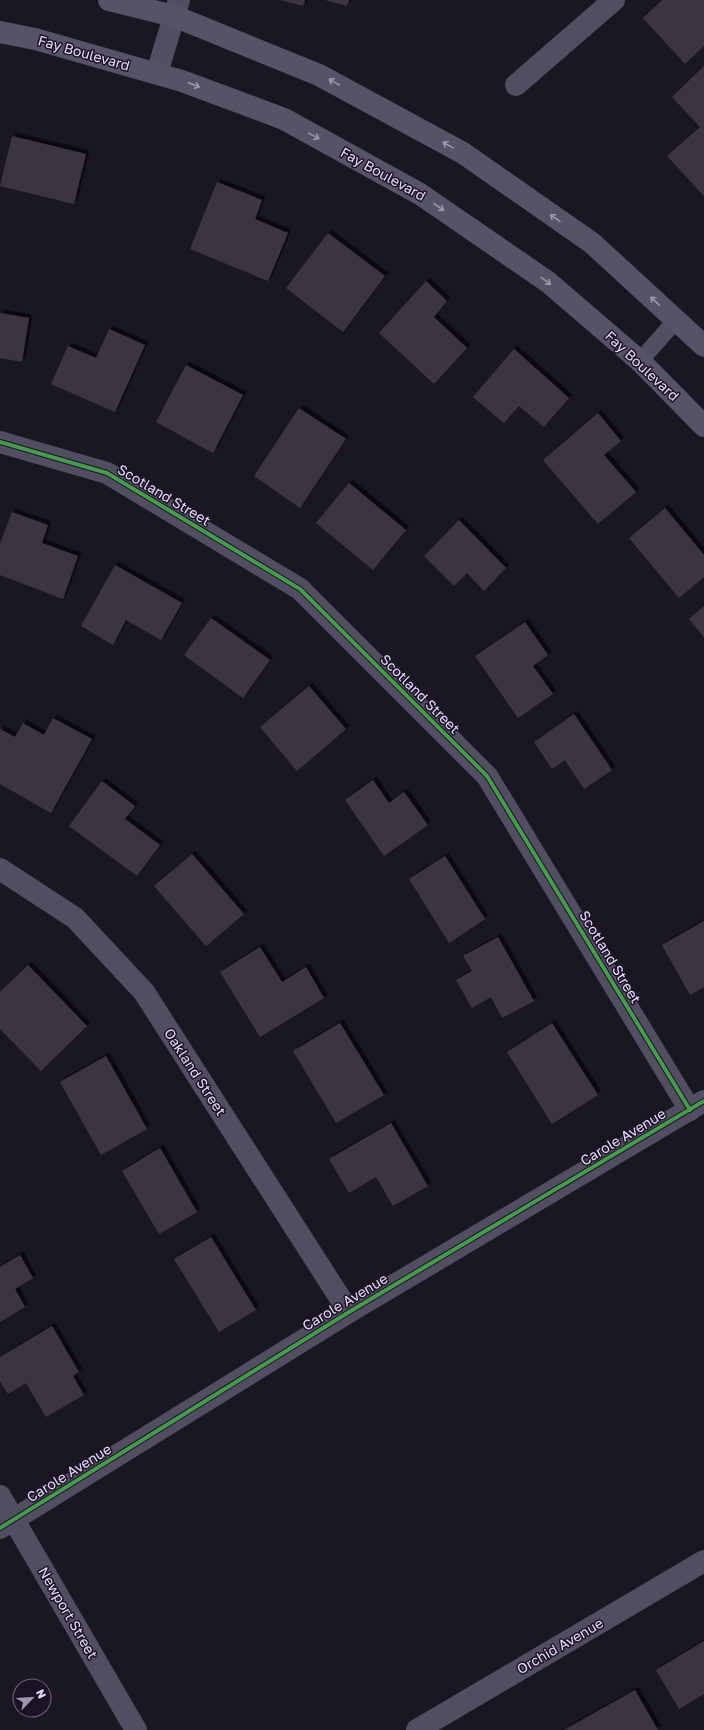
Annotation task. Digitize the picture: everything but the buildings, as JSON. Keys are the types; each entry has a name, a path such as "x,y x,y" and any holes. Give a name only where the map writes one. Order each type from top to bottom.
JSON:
{"main road":[{"path":"109,0 177,8 320,75 463,153 592,243 704,346"},
{"name":"Fay Boulevard","path":"0,32 36,38 182,81 284,119 420,194 548,282 640,361 704,426"}],"street":[{"path":"516,85 614,0"},
{"path":"157,74 177,8"},
{"name":"Scotland Street","path":"0,442 107,473 300,589 487,776 697,1106"},
{"name":"Oakland Street","path":"0,869 75,918 144,992 349,1312"},
{"name":"Carole Avenue","path":"7,1524 349,1312 697,1106"},
{"name":"Newport Street","path":"0,1496 7,1524 136,1730"},
{"name":"Orchid Avenue","path":"417,1730 704,1561"}],"lane":[{"path":"640,361 676,320"}],"cycle path":[{"path":"0,442 107,473 300,589 487,776 690,1110"},
{"path":"0,1528 349,1312 704,1101"}]}
